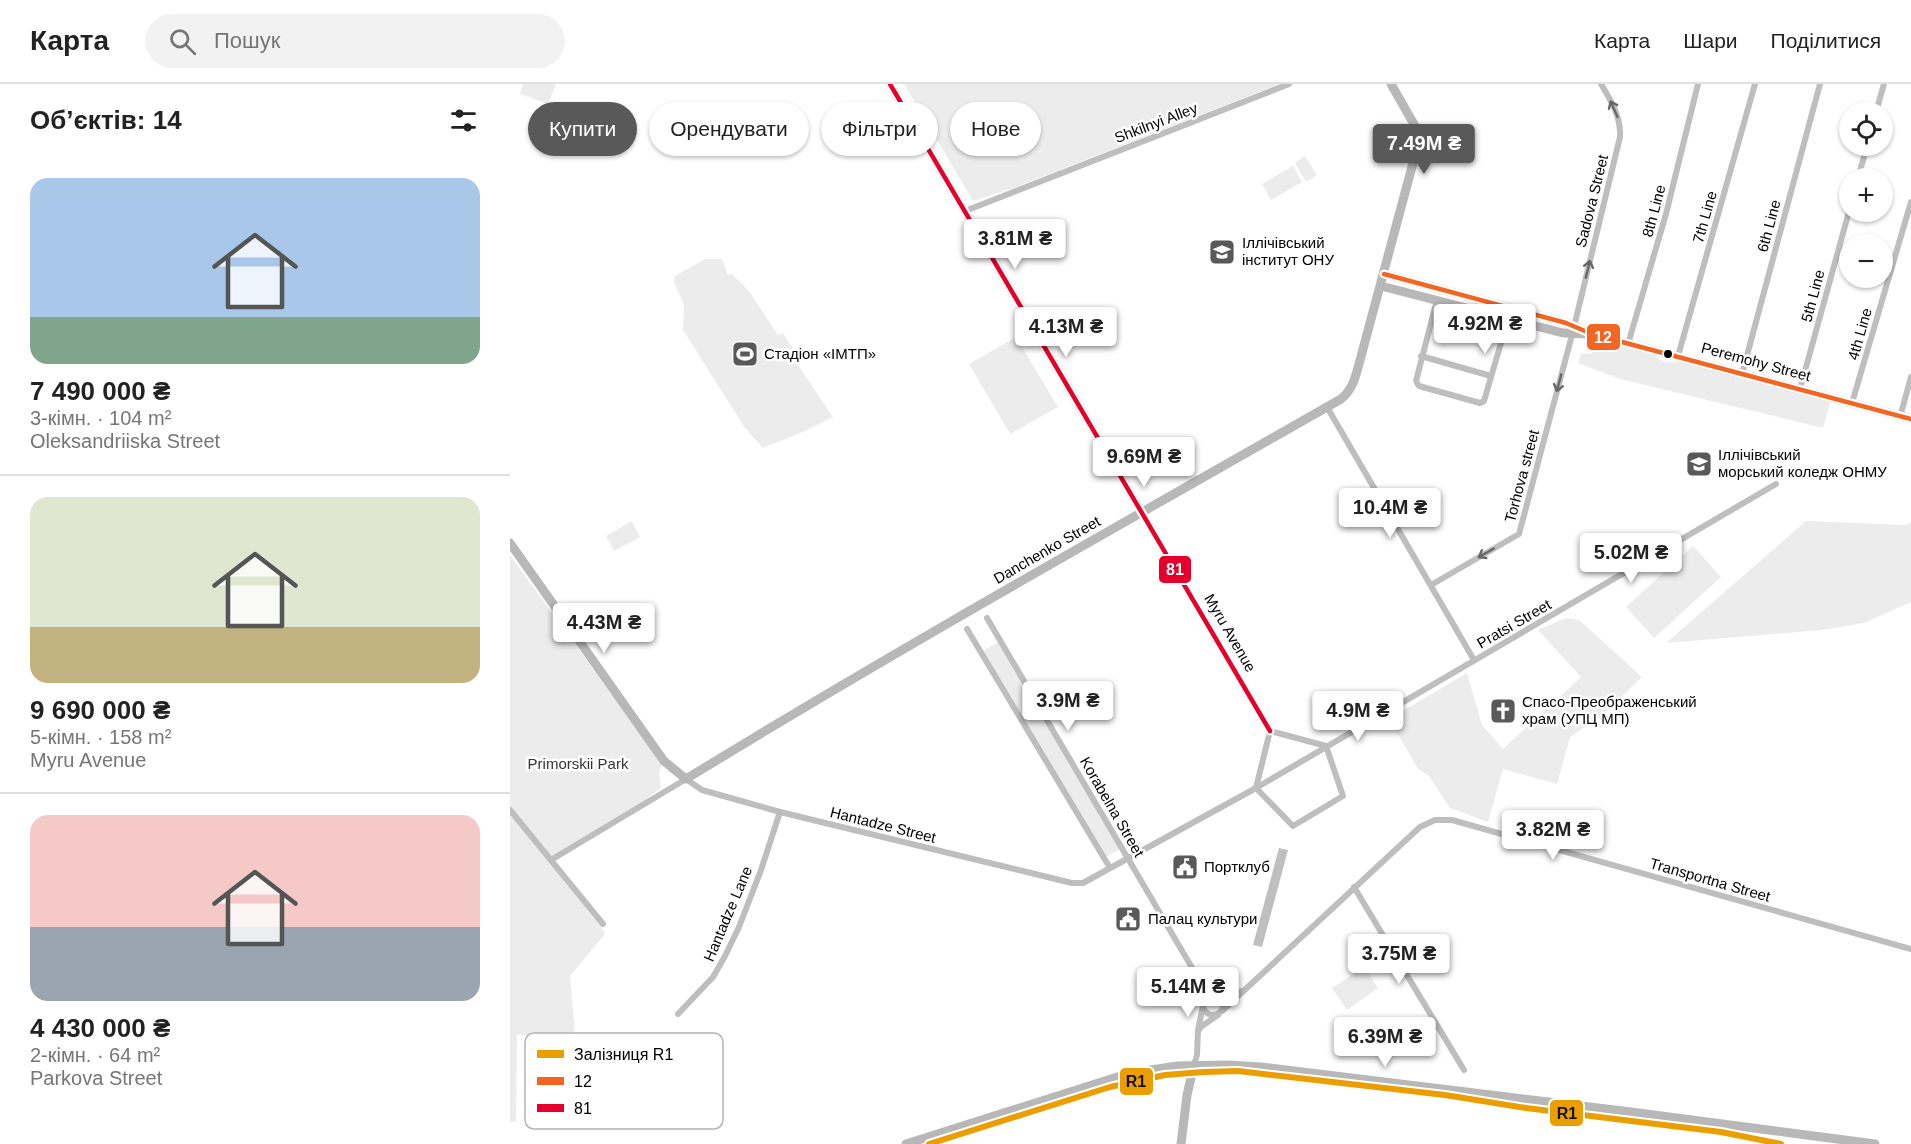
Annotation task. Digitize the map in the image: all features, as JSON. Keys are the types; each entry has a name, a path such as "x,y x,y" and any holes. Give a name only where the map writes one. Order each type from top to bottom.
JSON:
{"street":[{"name":"Myru Avenue","path":"890,84 1270,731"},
{"name":"Shkilnyi Alley","path":"965,211 1289,84"},
{"name":"Danchenko Street","path":"686,779 960,617 1341,399 1353,386 1417,148 1415,126 1391,84"},
{"name":"Sadova Street","path":"1573,330 1620,137 1618,116 1601,84"},
{"name":"8th Line","path":"1629,344 1666,214 1698,84"},
{"name":"7th Line","path":"1678,356 1755,84"},
{"name":"6th Line","path":"1742,374 1820,84"},
{"path":"1879,102 1884,84"},
{"name":"4th Line","path":"1852,404 1911,202"},
{"name":"5th Line","path":"1800,389 1846,222"},
{"name":"Peremohy Street","path":"1384,274 1573,330"},
{"name":"Peremohy Street","path":"1381,286 1508,319 1592,334 1911,419"},
{"path":"1437,300 1421,356 1416,381 1419,386 1483,402 1508,319"},
{"name":"Torhova street","path":"1431,585 1519,534 1573,330"},
{"path":"1421,356 1491,376"},
{"path":"1900,417 1911,377"},
{"path":"1327,407 1474,660"},
{"name":"Pratsi Street","path":"1256,789 1776,484"},
{"path":"510,543 664,760 686,779 551,860"},
{"name":"Korabelna Street","path":"987,618 1198,978"},
{"path":"967,629 1110,868 1256,789 1270,731 1326,746 1343,796 1293,826 1256,789"},
{"name":"Hantadze Street","path":"686,779 702,790 780,812 1078,884 1110,868"},
{"path":"510,810 603,924"},
{"name":"Hantadze Lane","path":"678,1014 713,977 725,956 739,927 780,812"},
{"name":"Transportna Street","path":"1197,1035 1202,1026 1246,989 1272,962 1420,827 1427,822 1443,819 1911,949"},
{"path":"1354,887 1464,1070"},
{"path":"1198,978 1223,1002 1220,1012 1215,1015 1206,1012 1198,978"},
{"path":"1181,1144 1187,1095 1197,1055 1197,1035 1203,1003 1208,996 1246,989"},
{"path":"906,1144 1130,1073 1194,1065 1262,1067 1875,1144"}],"green space":[{"path":"523,84 556,84 549,102 520,94"},
{"path":"904,84 1280,84 1016,187 973,201 938,142 938,102 915,102"},
{"path":"1305,156 1317,175 1306,182 1295,163"},
{"path":"1293,166 1302,182 1271,200 1262,184"},
{"name":"Стадіон «ІМТП»","path":"705,259 722,259 728,275 732,274 749,291 778,335 783,333 794,350 790,353 833,417 763,448 745,428 683,330 684,305 674,282 675,276"},
{"path":"1016,337 1058,407 1010,434 969,364"},
{"path":"1597,341 1654,355 1665,362 1678,361 1831,400 1823,428 1620,379 1578,363 1581,353 1591,354"},
{"path":"632,521 640,537 614,551 606,536"},
{"path":"1806,521 1906,525 1911,522 1911,602 1864,623 1822,630 1666,643"},
{"path":"1693,546 1721,577 1654,638 1626,607"},
{"name":"Primorskii Park","path":"510,555 662,764 659,774 661,788 646,799 647,802 551,858 510,806"},
{"path":"1566,618 1579,620 1642,677 1604,714 1570,737 1557,784 1503,769 1488,822 1450,808 1429,776 1418,769 1389,719 1467,673 1482,725 1503,749 1581,677 1538,630"},
{"path":"998,642 1120,849 1106,857 983,651"},
{"path":"510,814 605,934 570,976 575,1033 517,1035 516,1121 510,1122"},
{"path":"1364,967 1378,988 1347,1010 1332,988"}],"shaded area":[{"path":"1279,848 1288,850 1262,947 1253,945"}],"rail line":[{"name":"R1","path":"929,1144 1110,1087 1165,1075 1238,1071 1445,1095 1526,1108 1721,1132 1781,1144"}],"transit line":[{"name":"81","path":"890,84 1270,731"},
{"name":"12","path":"1384,274 1566,323 1592,334 1911,419"}],"place":[{"name":"Іллічівський інститут ОНУ","path":"1222,252"},
{"name":"Стадіон «ІМТП»","path":"745,354"},
{"name":"Іллічівський морський коледж ОНМУ","path":"1699,464"},
{"name":"Спасо-Преображенський храм (УПЦ МП)","path":"1503,711"},
{"name":"Портклуб","path":"1185,867"},
{"name":"Палац культури","path":"1128,919"}]}
